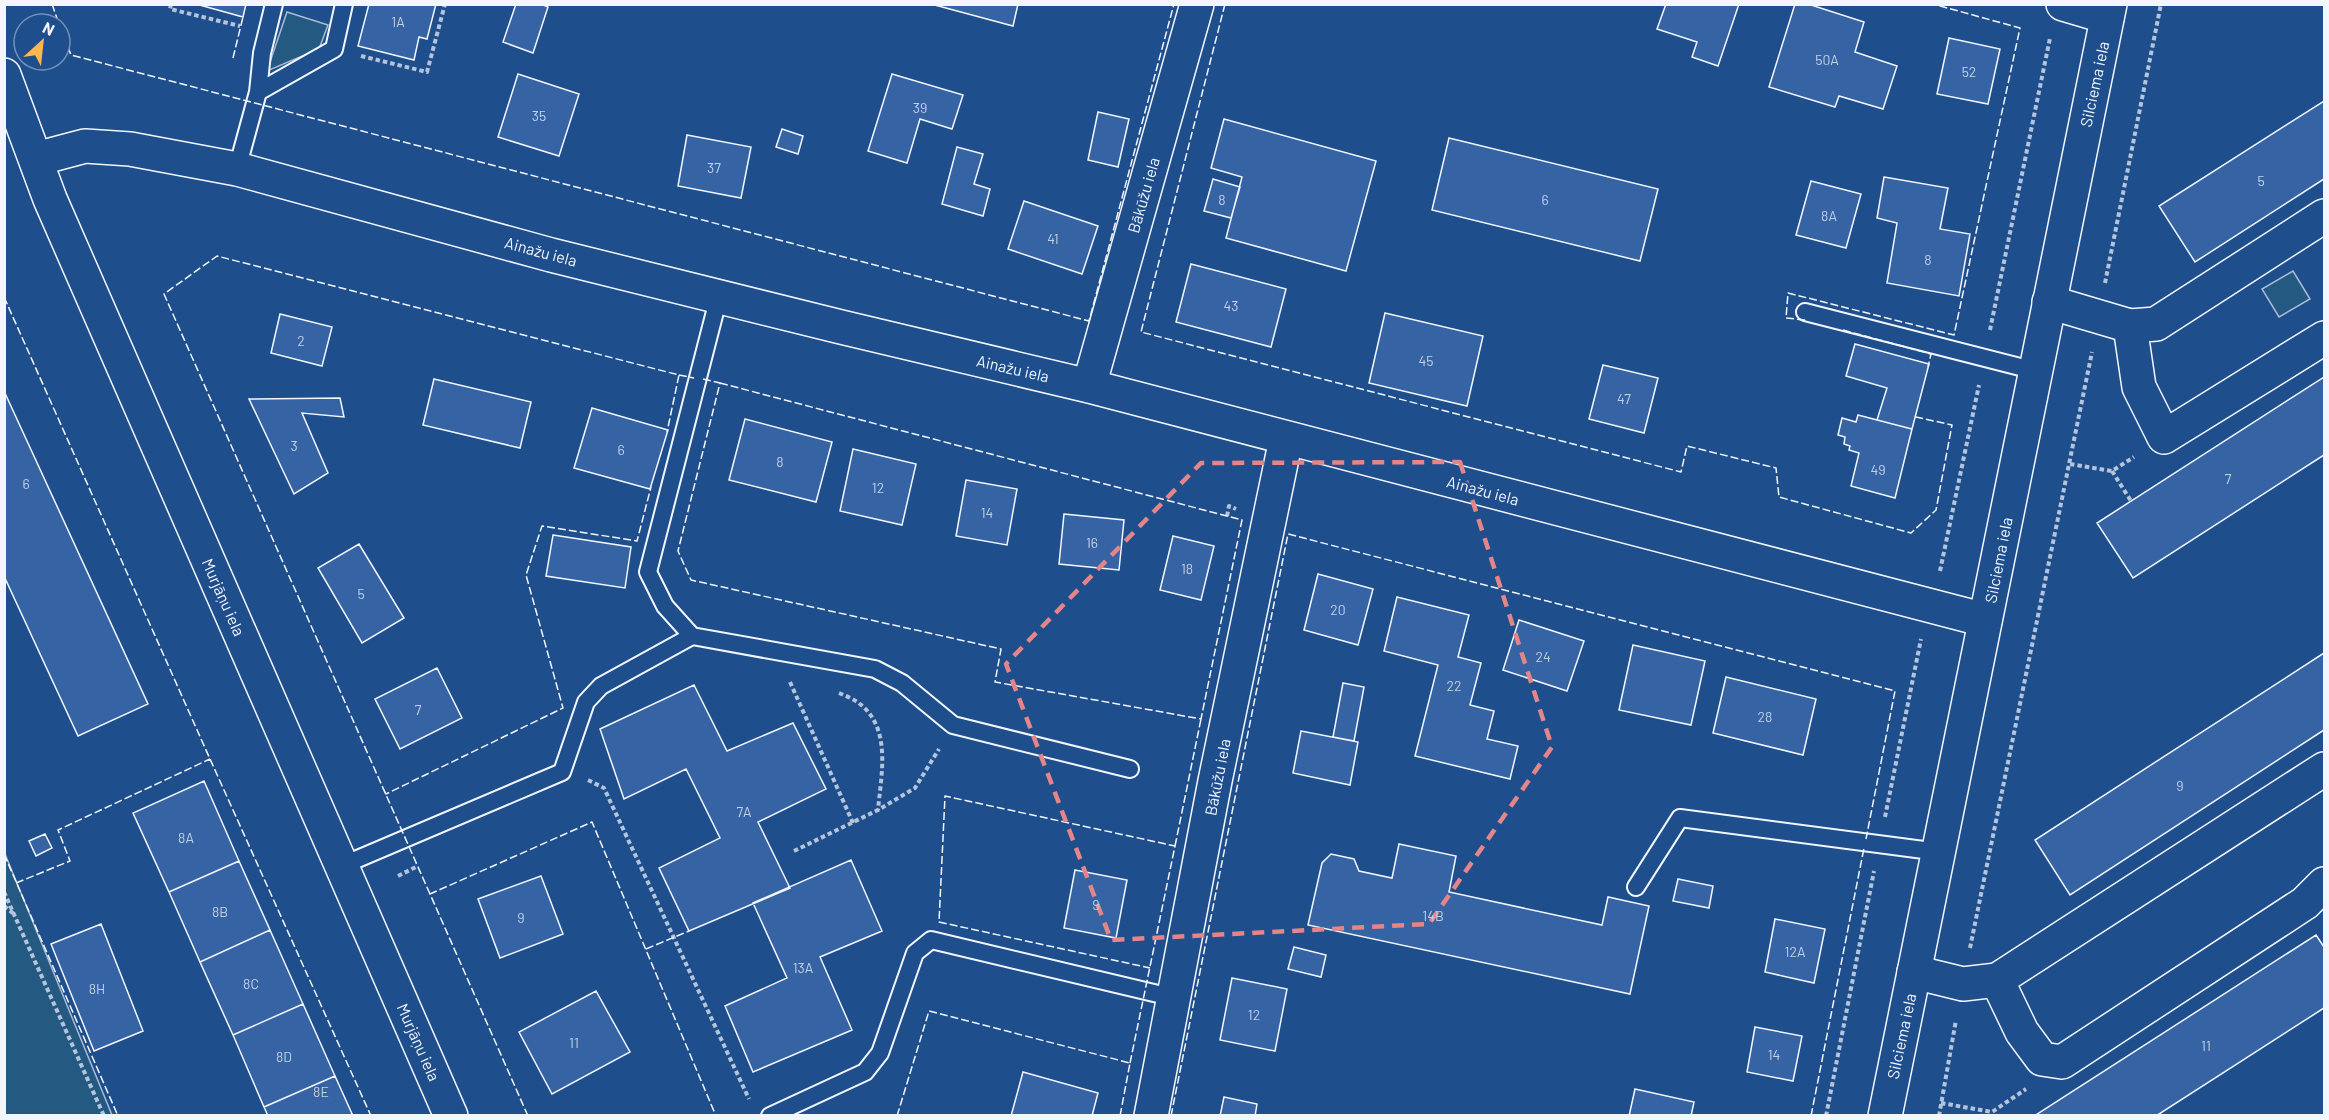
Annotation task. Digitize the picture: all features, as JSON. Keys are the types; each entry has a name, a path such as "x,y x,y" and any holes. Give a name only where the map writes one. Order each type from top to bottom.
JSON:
{"street":[{"name":"Bākūžu iela","path":"1089,386 1197,4"},
{"path":"2057,16 2108,11"},
{"name":"Silciema iela","path":"1885,1116 2108,11"},
{"name":"Murjāņu iela","path":"4,75 50,199 451,1116"},
{"name":"Ainažu iela","path":"36,159 85,146 130,149 237,169 551,255 1089,386 1985,620"},
{"path":"2049,302 2130,326 2156,324 2325,216"},
{"path":"2130,326 2139,387 2164,436 2325,338"},
{"name":"Bākūžu iela","path":"1151,1116 1215,781 1286,439"},
{"path":"1914,972 1963,984 1997,980 2325,769"},
{"path":"1997,980 2022,1032 2042,1059 2062,1062 2305,903 2325,884"}],"lane":[{"path":"237,169 258,92 262,53 274,4"},
{"path":"258,92 334,49 344,4"},
{"path":"719,296 648,572 665,606 692,636 875,669 902,682 953,725 1130,770"},
{"path":"1805,312 2036,371"},
{"path":"341,866 562,772 586,702 601,686 692,636"},
{"path":"1636,886 1680,818 1939,852"},
{"path":"770,1116 865,1072 880,1053 915,953 931,940 1175,998"}],"path":[{"path":"171,4 170,9 267,33"},
{"path":"334,49 427,72 445,4"},
{"path":"1939,1116 1963,984 2070,464 2161,4"},
{"path":"1826,1116 1920,643 1949,536 2057,16"},
{"path":"2070,464 2112,471 2164,436"},
{"path":"2112,471 2131,501"},
{"path":"779,679 800,683"},
{"path":"790,681 853,823"},
{"path":"830,688 860,704 872,717 882,738 878,810"},
{"path":"794,851 878,810 915,788 953,725"},
{"path":"562,772 583,778 604,788 753,1106"},
{"path":"398,876 417,867"},
{"path":"4,892 104,1116"},
{"path":"4,906 15,915"},
{"path":"1941,1103 1993,1114 2035,1083 2042,1059"}],"highlighted area":[{"path":"1460,462 1552,747 1429,924 1111,940 1006,664 1201,463"}],"shaded area":[{"path":"287,12 328,25 319,49 267,71"},
{"path":"2293,271 2310,299 2279,317 2262,289"},
{"path":"5,854 112,1115 5,1115"}],"building":[{"path":"196,4 246,4 243,17"},
{"path":"369,4 436,4 427,39 419,37 414,60 358,46"},
{"path":"516,4 541,4 548,7 533,53 503,42"},
{"path":"931,4 1018,4 1013,26"},
{"path":"1666,4 1739,4 1718,66 1692,57 1697,42 1657,29"},
{"path":"1795,4 1808,4 1864,22 1855,52 1897,66 1883,109 1839,96 1835,107 1769,87"},
{"path":"1949,38 2000,49 1988,104 1937,94"},
{"path":"518,74 579,94 559,156 498,137"},
{"path":"892,74 963,95 952,129 920,119 907,163 868,151"},
{"path":"2324,101 2324,179 2195,262 2159,206"},
{"path":"1098,112 1129,119 1118,167 1088,160"},
{"path":"1224,119 1376,161 1346,271 1226,238 1242,177 1211,168"},
{"path":"782,129 803,136 798,154 776,147"},
{"path":"687,135 751,147 741,198 678,186"},
{"path":"1449,138 1658,189 1640,261 1432,210"},
{"path":"957,147 983,154 974,184 990,189 983,216 942,204"},
{"path":"1884,177 1948,188 1940,229 1970,234 1959,296 1887,283 1897,223 1877,218"},
{"path":"1213,179 1240,187 1231,218 1204,211"},
{"path":"1811,181 1861,194 1846,248 1796,235"},
{"path":"1024,201 1098,226 1082,274 1008,249"},
{"path":"1191,264 1286,289 1271,347 1176,322"},
{"path":"1385,313 1483,336 1467,406 1369,383"},
{"path":"280,314 332,327 322,366 271,353"},
{"path":"1855,344 1929,364 1912,429 1877,420 1887,388 1846,376"},
{"path":"1603,365 1658,378 1644,433 1589,419"},
{"path":"2324,377 2324,455 2133,578 2097,523"},
{"path":"434,379 531,402 520,448 423,425"},
{"path":"4,391 148,704 78,736 4,576"},
{"path":"340,398 344,417 302,413 328,473 294,494 249,399"},
{"path":"592,408 668,430 650,489 574,468"},
{"path":"1858,415 1912,429 1895,498 1851,486 1859,453 1849,450 1850,446 1844,444 1845,437 1838,435 1842,418 1856,422"},
{"path":"745,419 832,442 816,502 729,480"},
{"path":"853,449 916,464 902,525 840,511"},
{"path":"966,480 1017,489 1007,545 956,536"},
{"path":"1064,514 1124,520 1119,570 1059,564"},
{"path":"553,535 631,547 625,588 546,576"},
{"path":"1173,536 1214,546 1201,600 1160,590"},
{"path":"359,544 404,618 362,643 318,568"},
{"path":"1318,574 1373,589 1358,645 1304,630"},
{"path":"1397,597 1469,615 1458,657 1481,663 1470,705 1494,711 1487,739 1518,746 1510,779 1415,756 1438,665 1384,651"},
{"path":"1519,620 1584,641 1567,691 1503,670"},
{"path":"1633,645 1705,661 1691,725 1619,710"},
{"path":"2324,653 2324,730 2070,895 2035,840"},
{"path":"437,668 462,718 400,749 375,699"},
{"path":"1726,677 1816,699 1803,755 1713,733"},
{"path":"1343,683 1364,687 1354,741 1333,737"},
{"path":"694,685 727,751 793,723 826,789 758,822 790,888 689,931 659,868 720,838 686,769 624,799 600,729"},
{"path":"1301,731 1358,742 1350,785 1293,773"},
{"path":"204,781 239,861 169,892 133,813"},
{"path":"45,834 52,848 36,856 29,841"},
{"path":"1399,844 1456,856 1449,892 1602,925 1608,897 1649,906 1630,994 1308,925 1322,863 1331,854 1354,859 1359,871 1392,878"},
{"path":"851,860 882,931 820,957 852,1030 753,1072 725,1006 787,978 753,903"},
{"path":"239,861 270,930 200,962 169,892"},
{"path":"1075,870 1127,880 1116,938 1064,928"},
{"path":"541,876 563,934 500,958 478,899"},
{"path":"1678,879 1713,886 1709,908 1673,901"},
{"path":"1775,919 1825,929 1814,983 1765,972"},
{"path":"101,924 143,1031 94,1051 51,944"},
{"path":"270,930 303,1004 233,1035 200,962"},
{"path":"2316,935 2324,947 2324,1008 2156,1116 2034,1116"},
{"path":"1294,947 1326,955 1321,977 1288,969"},
{"path":"1232,978 1287,989 1275,1051 1220,1040"},
{"path":"596,991 630,1052 552,1094 519,1032"},
{"path":"303,1004 335,1076 264,1107 233,1035"},
{"path":"1755,1027 1802,1036 1793,1081 1747,1072"},
{"path":"1023,1072 1098,1093 1092,1116 1011,1116"},
{"path":"335,1076 353,1116 268,1116 264,1107"},
{"path":"1635,1089 1694,1102 1691,1116 1629,1116"},
{"path":"1224,1097 1257,1104 1255,1116 1220,1116"}],"fence":[{"path":"52,4 55,12"},
{"path":"72,55 1089,321 1174,4"},
{"path":"1225,4 1141,332 1681,472 1687,446 1776,468 1779,497 1911,533 1936,510 1952,425 1916,417 1917,414"},
{"path":"1805,320 1786,318 1788,293 1954,335 2020,28 1933,4"},
{"path":"233,58 243,17"},
{"path":"430,894 164,294 217,256 679,375 667,432"},
{"path":"4,297 371,1116"},
{"path":"1843,330 1931,354 1928,367"},
{"path":"679,375 694,378"},
{"path":"703,379 720,383"},
{"path":"720,383 1242,520 1201,719 995,682 1001,649 691,580 678,551 720,383"},
{"path":"384,790 386,794 563,708 526,575 542,526 637,541 651,487"},
{"path":"1171,1116 1288,534 1895,691 1866,839"},
{"path":"1175,846 1201,719"},
{"path":"16,883 70,861 58,830 210,759"},
{"path":"1130,1063 1175,846 945,796 939,922 1150,968"},
{"path":"528,1116 430,894 592,822 716,1116"},
{"path":"1811,1116 1864,848"},
{"path":"4,854 118,1116"},
{"path":"646,949 689,931"},
{"path":"897,1116 929,1011 1130,1063 1120,1116"}]}
